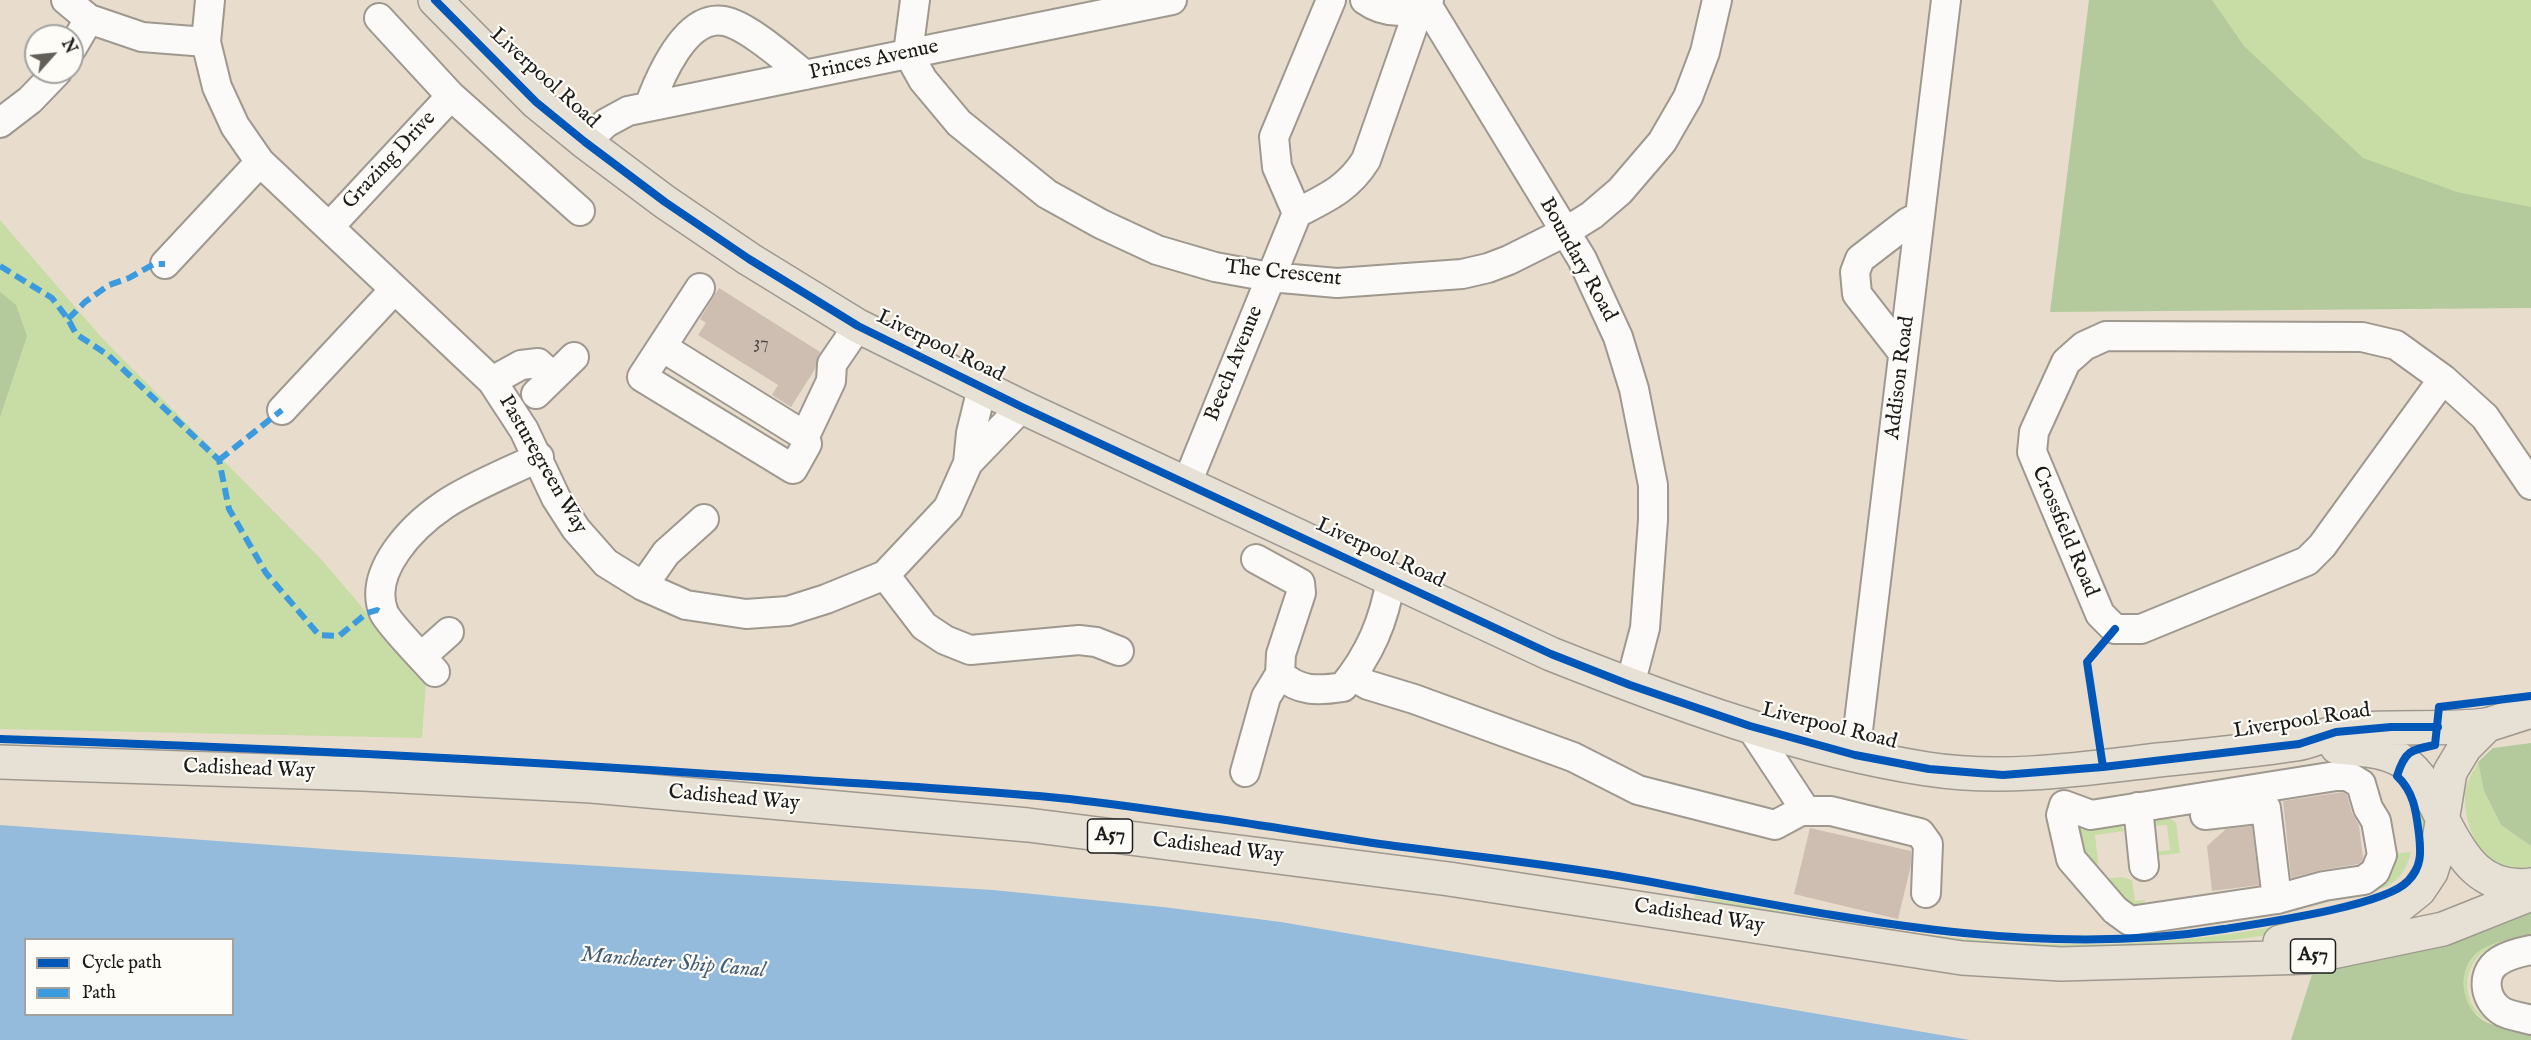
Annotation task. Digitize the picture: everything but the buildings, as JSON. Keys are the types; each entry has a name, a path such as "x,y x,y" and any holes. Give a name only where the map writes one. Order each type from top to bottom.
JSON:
{"main road":[{"name":"Liverpool Road","path":"435,0 536,102 585,142 665,202 749,259 858,326 1022,407 1551,654 1630,685 1750,726 1855,755 1929,769 1992,775 2061,771 2299,744 2336,732 2391,727 2463,728 2487,725"},
{"name":"A57","path":"2444,820 2450,772 2465,747 2487,725 2531,711"},
{"name":"Liverpool Road","path":"2299,744 2388,753 2416,772 2430,793 2459,852 2467,862 2480,873 2508,884 2531,885"},
{"name":"Cadishead Way","path":"0,762 363,774 604,787 1028,825 1449,879 1962,958 2061,964 2308,957 2409,938 2443,929 2531,894"},
{"name":"Cadishead Way","path":"2215,959 2383,915 2399,906 2419,890 2431,872 2444,820"}],"street":[{"path":"66,0 89,19 142,38 206,42"},
{"name":"Pasturegreen Way","path":"210,0 206,42 224,107 260,162 492,381 524,430 556,498 576,529 606,563 643,586 687,605 746,614 788,611 826,599 885,575 948,508 968,463 1022,407"},
{"path":"908,53 915,0"},
{"name":"Princes Avenue","path":"585,142 616,117 649,106 1172,0"},
{"path":"1331,0 1274,137 1277,167 1297,213 1335,193 1356,177 1366,160 1414,23 1423,4"},
{"path":"1365,0 1374,7 1395,12 1423,4"},
{"name":"The Crescent","path":"908,53 923,80 959,123 1047,194 1101,224 1157,250 1215,267 1270,277 1337,283 1462,274 1509,260 1592,215 1620,191 1662,142 1688,97 1705,52 1717,0"},
{"name":"Addison Road","path":"1855,755 1946,0"},
{"name":"Boundary Road","path":"1423,4 1582,259 1618,337 1634,389 1653,486 1650,584 1645,628 1630,685"},
{"name":"Grazing Drive","path":"379,18 451,96 580,211"},
{"path":"84,28 89,19"},
{"path":"649,106 672,56 689,33 712,22 723,20 741,27 805,75"},
{"path":"0,123 30,100 45,84"},
{"name":"Grazing Drive","path":"330,226 451,96"},
{"path":"165,264 189,223 260,162"},
{"name":"Beech Avenue","path":"1186,483 1297,213"},
{"path":"1904,353 1857,294 1855,272 1860,259 1908,222 1920,216"},
{"path":"700,288 642,377 793,469 807,444 805,436 831,381 832,364 858,326"},
{"path":"282,410 320,385 394,290"},
{"name":"Crossfield Road","path":"2443,379 2322,546 2307,561 2141,629 2115,629 2100,614 2032,452 2034,432 2066,362 2084,346 2106,336 2362,337 2396,345 2443,379 2485,417 2531,485"},
{"path":"492,381 521,365 538,363 544,386 574,357"},
{"name":"Pasturegreen Way","path":"968,463 970,433 982,388"},
{"path":"449,632 428,664 384,614 374,588 387,564 422,521 446,503 539,458"},
{"path":"643,586 666,553 705,519"},
{"path":"1245,772 1266,697 1280,674 1281,654 1301,593 1300,583 1256,559"},
{"path":"885,575 924,626 945,640 970,650 1105,638"},
{"path":"1280,674 1290,683 1304,689 1342,687 1352,676 1376,634 1386,610 1391,579"},
{"path":"1352,676 1368,685 1414,699 1573,757 1638,790 1775,825 1801,811 1831,811 1920,833 1928,844 1926,893"},
{"path":"1750,726 1806,811"},
{"path":"2061,771 2064,805 2061,814 2071,859 2115,910 2130,921 2277,899 2324,886 2364,880 2376,872 2382,855 2380,839 2361,784 2348,776 2321,777 2091,815 2064,805"},
{"path":"2171,802 2193,816 2266,808 2277,899"},
{"path":"2138,807 2144,866"},
{"path":"2531,950 2499,961 2491,968 2486,980 2487,992 2494,1004 2504,1012 2531,1020"}],"green space":[{"path":"2089,0 2212,0 2244,46 2363,158 2457,192 2531,207 2531,308 2050,312"},
{"path":"2090,0 2531,0 2531,308"},
{"path":"0,220 102,338 321,559 426,682 422,738 0,729"},
{"path":"0,292 16,305 27,336 0,417"},
{"path":"2531,743 2531,846 2501,825 2484,791 2478,762 2493,748"},
{"path":"2478,762 2484,791 2501,825 2531,846 2531,869 2514,870 2500,866 2490,860 2475,840 2467,816 2465,792 2468,780"},
{"path":"2410,774 2424,799 2431,846 2431,863 2425,878 2416,889 2389,906 2343,920 2274,934 2204,943 2134,947 2009,946 1842,924 1695,898 1693,895 1872,927 2008,942 2089,944 2162,941 2270,927 2367,905 2395,894 2416,877 2422,865 2424,850 2418,805 2406,781"},
{"path":"2166,817 2176,822 2180,853 2155,856 2155,852 2170,850 2167,825 2152,826 2155,819"},
{"path":"2119,823 2125,831 2095,835 2100,879 2122,877 2132,880 2135,901 2145,900 2145,909 2129,908 2110,894 2092,873 2075,840 2074,830 2078,828"},
{"path":"2411,852 2403,872 2386,887 2308,907 2307,900 2393,854"},
{"path":"2531,913 2531,935 2499,942 2482,949 2473,956 2467,966 2464,987 2470,1007 2477,1016 2491,1024 2531,1034 2531,1040 2291,1040 2315,965 2465,934"},
{"path":"2531,935 2531,938 2499,945 2482,953 2470,970 2468,989 2474,1007 2481,1015 2495,1022 2531,1031 2531,1034 2495,1024 2475,1013 2464,993 2464,980 2470,963 2482,949 2499,942"}],"water":[{"name":"Manchester Ship Canal","path":"0,825 353,851 993,890 1163,907 1281,922 1970,1040 0,1040"}],"marked path":[{"path":"68,319 85,302 109,285 129,278 154,264 165,264"},
{"path":"0,266 52,298 76,334 108,355 219,460 229,509 266,573 319,635 339,636 367,613 377,610 384,614"},
{"path":"219,460 282,410"}],"cycle path":[{"path":"435,0 536,102 585,142 665,202 749,259 858,326 1022,407 1551,654 1630,685 1750,726 1855,755 1929,769 2003,775 2103,767 2299,744 2336,732 2391,727 2438,727"},
{"path":"2103,767 2087,662 2115,629"},
{"path":"0,739 463,759 1059,798 1233,821 1388,845 1569,868 1850,918 1925,929 2000,936 2074,939 2149,937 2224,929 2350,906 2395,890 2413,876 2420,853 2413,802 2403,782 2397,776 2403,761 2410,753 2435,745 2439,707 2531,696"}]}
